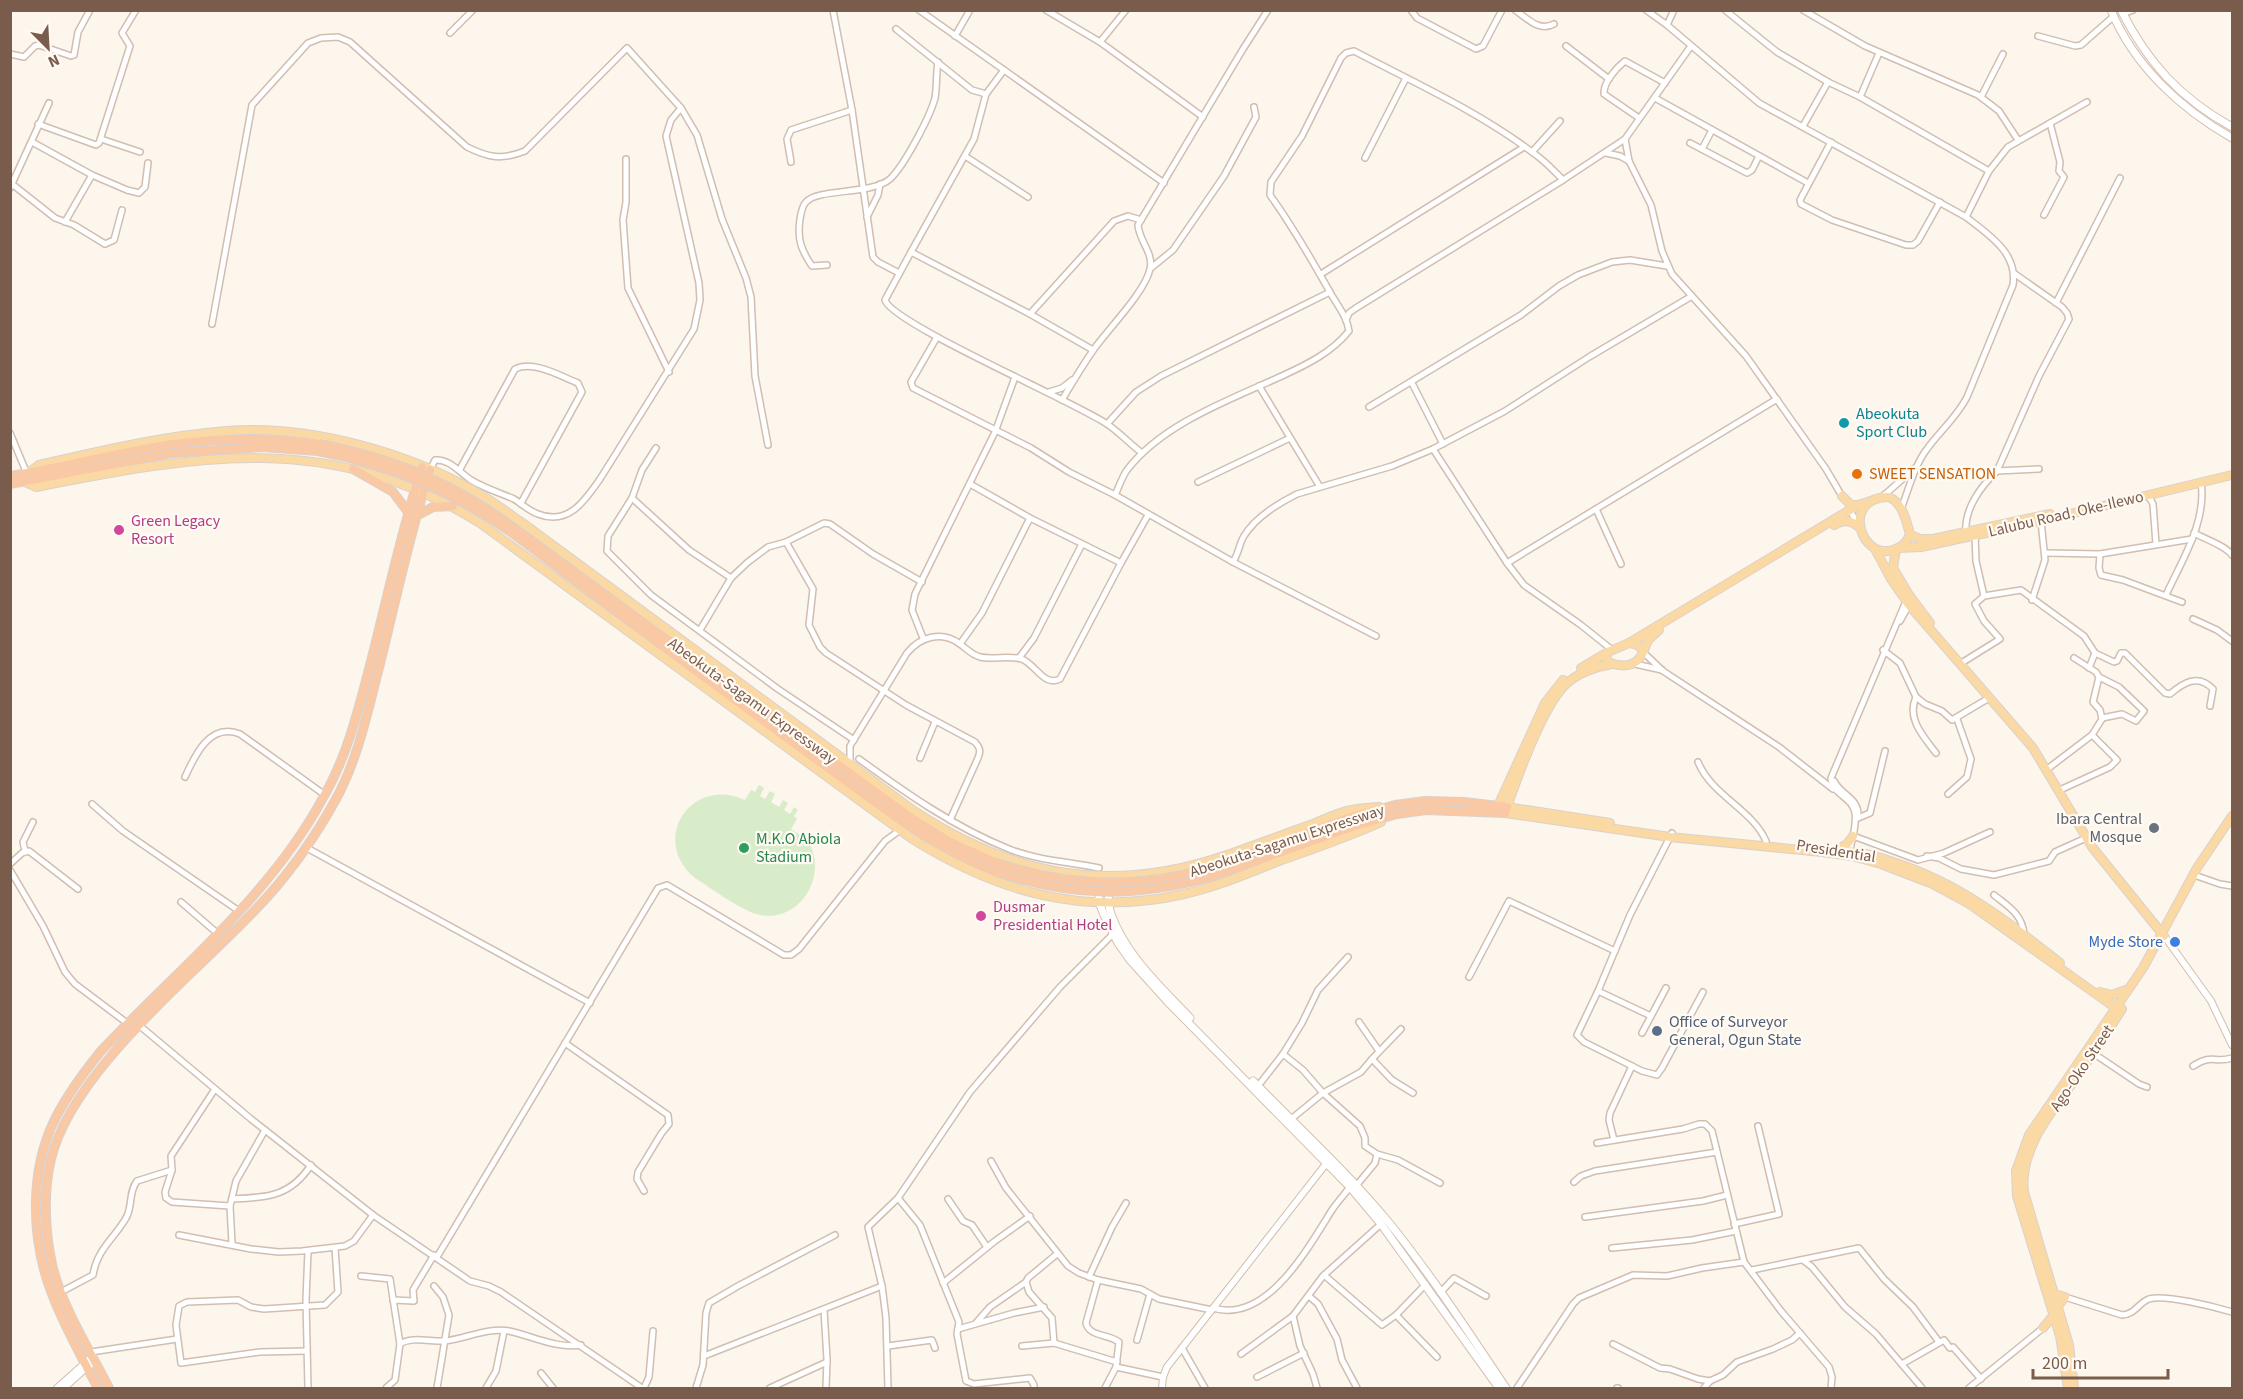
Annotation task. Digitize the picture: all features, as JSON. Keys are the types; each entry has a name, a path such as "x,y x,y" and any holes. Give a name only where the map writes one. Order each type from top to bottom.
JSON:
{"highway":[{"name":"Abeokuta-Sagamu Expressway","path":"10,476 170,444 261,439 318,448 366,461 433,486 517,533 927,838 963,858 996,867 1042,885 1103,893 1162,889 1355,826 1396,810 1501,810"},
{"name":"Abeokuta-Sagamu Expressway","path":"10,484 171,453 263,447 318,448"},
{"path":"353,469 393,492 412,514"},
{"path":"98,1389 52,1295 43,1266 37,1220 38,1180 42,1156 55,1120 84,1072 127,1023 259,890 298,841 325,795 352,732 426,469"},
{"path":"412,514 433,507 453,506"},
{"path":"109,1389 61,1292 52,1264 46,1196 51,1160 63,1127 78,1101 109,1059 255,910 307,848 342,786 363,733 412,514"},
{"path":"332,782 342,786"}],"main road":[{"path":"2122,12 2145,52 2181,93 2232,127"},
{"path":"2113,13 2138,58 2163,86 2201,118 2232,138"},
{"path":"29,473 39,465 138,443 229,430 320,436 359,444 426,469 473,491 507,513 890,824 939,856 1009,887 1048,897 1109,903 1184,894 1224,882 1358,832 1396,810"},
{"path":"26,482 36,487 175,462 233,457 283,458 353,469 419,491 453,506 480,523 835,754 914,811 969,844 999,857 1028,865 1056,871 1099,872 1109,876 1159,873 1226,856 1351,810 1396,810"},
{"name":"Lalubu Road, Oke-Ilewo","path":"1910,535 1920,539 1933,539 2232,470"},
{"name":"Lalubu Road, Oke-Ilewo","path":"1897,549 1912,549 2041,521 2232,475"},
{"path":"1842,496 1851,505 1858,505"},
{"path":"1501,810 1550,695 1569,676 1609,651 1629,644 1858,505 1882,497 1892,498 1901,509 1910,535 1908,540 1897,549 1886,551 1875,549"},
{"path":"1859,526 1862,510 1871,501"},
{"path":"1501,810 1560,691 1572,680 1590,669 1612,664 1635,664 1648,640 1659,630 1838,523 1851,521 1859,526 1875,549 1891,579 2035,746 2050,767 2095,844 2165,932"},
{"path":"1897,549 1893,568 1909,600 2036,753 2086,838 2165,932"},
{"path":"1629,644 1637,644 1643,652"},
{"path":"1609,651 1606,659 1612,664"},
{"path":"1501,810 1671,835 1851,853 1899,870 1951,893 2007,928 2098,994 2107,1022"},
{"path":"2074,1389 2066,1346 2053,1316 2017,1196 2016,1171 2029,1135 2107,1022 2120,1007 2131,985 2165,932 2197,868 2232,816"},
{"name":"Ago-Oko Street","path":"2061,1334 2058,1306 2024,1192 2023,1178 2030,1151 2120,1007 2147,970 2165,932 2197,876 2232,822"},
{"name":"Presidential","path":"1671,835 1766,841 1839,849 1898,864 1951,886 1970,897 2024,934 2098,994 2120,1007"},
{"path":"1839,849 1855,837 1863,854"},
{"path":"1099,872 1099,902 1113,933 1130,960 1155,988 1390,1224 1506,1389"},
{"path":"1109,876 1111,914 1134,956 1328,1162"},
{"path":"2098,994 2117,995 2131,985"},
{"path":"1353,1185 1499,1389"},
{"path":"2054,1294 2065,1297 2058,1306"},
{"path":"2043,1328 2053,1316"},
{"path":"2043,1328 2050,1327 2061,1334"},
{"path":"2066,1346 2068,1389"}],"street":[{"path":"10,54 24,57 39,45 74,55 78,32 90,10"},
{"path":"38,124 96,145 101,139 112,95 127,57 129,46 122,33 136,10"},
{"path":"450,33 473,10"},
{"path":"833,10 852,110 873,257 899,273"},
{"path":"919,10 1164,183"},
{"path":"955,36 970,10"},
{"path":"1100,42 1126,10"},
{"path":"1151,268 1138,225 1268,10"},
{"path":"1411,10 1417,18 1476,49 1483,46 1502,10"},
{"path":"1515,10 1540,27 1546,28 1554,24"},
{"path":"1646,10 1759,103 1966,217 1991,237 2009,257 2015,273 2013,285 1962,406 1926,449 1909,478 1882,497"},
{"path":"1667,25 1674,10"},
{"path":"1725,10 1777,52 1989,171"},
{"path":"1803,10 1880,53 1982,97 2000,111 2018,140"},
{"path":"2122,12 2133,10"},
{"path":"1049,11 1100,42 1203,117"},
{"path":"2038,36 2075,46 2081,45 2113,13"},
{"path":"896,29 972,90 986,94"},
{"path":"212,324 252,105 308,43 321,38 338,37 350,42 467,147 495,157 511,157 525,151 627,48 681,108 697,135 722,219 746,278 751,297 755,376 768,445"},
{"path":"1566,46 1609,79"},
{"path":"1346,320 1349,313 1356,308 1606,153 1625,138 1691,46"},
{"path":"1115,495 1126,472 1142,453 1199,414 1309,363 1335,345 1348,331 1346,320 1321,274 1270,195 1271,182 1302,136 1341,58 1346,53 1354,51 1491,124 1532,152 1563,180"},
{"path":"1860,97 1880,53"},
{"path":"1982,97 2002,54"},
{"path":"1639,118 1604,94 1603,91 1609,79 1625,61 1665,82"},
{"path":"827,265 812,266 798,240 805,202 824,195 863,189 890,179 907,156 935,98 938,62"},
{"path":"1004,70 986,94 974,139 885,300 887,307 937,336 1107,424 1142,453"},
{"path":"1365,158 1406,78"},
{"path":"1803,126 1828,82"},
{"path":"1655,98 1808,183"},
{"path":"1966,217 1999,156 2018,140 2087,102"},
{"path":"49,103 11,186 56,218 74,225 105,244 110,244 114,240 122,210"},
{"path":"1062,400 1093,350 1143,286 1151,268 1173,250 1224,176 1256,117 1254,107"},
{"path":"426,469 435,460 441,460 460,469 471,480 536,513 549,517 559,517 577,510 596,486 694,329 700,300 699,283 666,136 671,120 681,108"},
{"path":"791,162 787,139 791,130 852,110"},
{"path":"1532,152 1560,121"},
{"path":"2044,215 2064,177 2059,171 2060,162 2050,123"},
{"path":"1702,149 1712,130"},
{"path":"1625,138 1629,162 1652,205 1667,266 1746,356 1826,469 1859,526"},
{"path":"101,139 140,152"},
{"path":"32,142 92,175 140,193 145,187 148,163"},
{"path":"1831,142 1800,200 1801,204 1815,213 1906,245 1913,245 1918,241 1940,202"},
{"path":"1690,143 1747,173 1752,170 1759,156"},
{"path":"1321,274 1524,147"},
{"path":"1606,153 1620,156 1629,162"},
{"path":"965,156 1028,197"},
{"path":"627,159 626,202 623,220 628,288 669,372"},
{"path":"65,222 92,175"},
{"path":"2056,303 2120,178"},
{"path":"867,217 878,195 880,184"},
{"path":"1030,314 1114,221 1128,216 1141,220"},
{"path":"912,252 1093,350"},
{"path":"1369,407 1521,315 1559,286 1578,275 1612,262 1630,260 1667,266"},
{"path":"1966,532 1965,521 1970,509 1987,480 1997,471 2039,376 2069,319 2067,312 2015,273"},
{"path":"1107,424 1136,392 1161,375 1330,292"},
{"path":"1233,562 1238,555 1244,535 1282,501 1297,494 1392,466 1443,444 1505,411 1589,357 1692,296"},
{"path":"937,336 911,382 913,388 995,432 1031,448 1233,562 1376,636"},
{"path":"460,469 515,369 524,365 549,371 578,384 582,392 520,503"},
{"path":"1048,392 1062,388 1080,372"},
{"path":"923,638 912,610 915,594 995,432 1015,377"},
{"path":"1412,382 1443,444"},
{"path":"1259,386 1320,487"},
{"path":"1507,563 1777,399"},
{"path":"10,433 25,469 29,473"},
{"path":"1198,482 1290,438"},
{"path":"656,448 642,470 632,498 609,536 607,551 651,595 778,689 854,740"},
{"path":"1433,449 1507,563 1524,585 1581,625 1609,651"},
{"path":"1997,471 2040,469"},
{"path":"1901,509 1909,478"},
{"path":"2166,595 2193,536 2202,507 2201,482"},
{"path":"970,484 1030,518 1121,563"},
{"path":"2148,495 2153,504 2156,544"},
{"path":"632,498 689,550 730,578"},
{"path":"1596,509 1621,564"},
{"path":"850,765 848,758 850,746 907,653 915,643 923,638 936,636 954,640 980,657 1019,658 1027,662 1048,681 1055,682 1060,679 1148,515"},
{"path":"960,644 982,613 1030,518"},
{"path":"2032,600 2039,583 2046,553 2041,521"},
{"path":"700,630 730,578 758,553 824,523 830,524 873,554 922,582"},
{"path":"1975,535 1976,561 1984,596"},
{"path":"2046,553 2100,554 2129,551 2193,536 2226,548 2232,555"},
{"path":"786,542 813,589 809,625 820,647 883,691 935,722 975,742 981,752 950,820"},
{"path":"1019,658 1034,638 1082,544"},
{"path":"2100,554 2101,575 2123,580 2182,602"},
{"path":"1963,662 2000,639 1984,621 1975,604 1984,596 2021,590 2084,636 2096,653 2114,662 2121,653 2125,653 2168,694 2183,682 2200,681 2212,689 2210,706"},
{"path":"1836,792 1831,783 1833,769 1909,600"},
{"path":"2193,619 2217,630 2232,641"},
{"path":"1885,651 1900,663 1916,698 1938,709 1952,720 1989,698"},
{"path":"1851,853 1858,810 1855,803 1837,787 1834,777 1885,651"},
{"path":"1643,652 1663,671 1779,747 1850,802 1855,812 1855,837"},
{"path":"2089,668 2096,653"},
{"path":"2074,658 2096,672 2099,677 2119,687 2144,711 2136,721 2122,714 2102,718"},
{"path":"1635,664 1663,671"},
{"path":"2050,767 2092,735 2102,718 2100,710 2093,702 2099,677"},
{"path":"1916,698 1912,705 1915,722 1936,753"},
{"path":"1948,794 1967,777 1971,759 1957,719"},
{"path":"920,758 935,722"},
{"path":"185,777 196,752 204,743 224,731 232,731 240,734 325,795"},
{"path":"2062,789 2110,767 2117,760 2092,735"},
{"path":"835,754 850,746"},
{"path":"1858,818 1870,813 1885,751"},
{"path":"859,759 910,796 950,820 1010,849 1099,872"},
{"path":"1698,762 1708,780 1760,830 1766,841"},
{"path":"92,804 123,831 239,911"},
{"path":"26,851 23,842 33,822"},
{"path":"885,840 890,824"},
{"path":"393,1300 414,1301 412,1290 436,1256 658,888 667,885 784,955 791,956 799,949 885,840 900,830"},
{"path":"1855,837 1918,860 1944,853 1990,832"},
{"path":"1671,835 1630,915 1577,1035 1584,1042 1632,1066 1657,1075 1703,992"},
{"path":"1927,856 1939,858 1961,869 1994,875 2049,861 2055,852 2086,838"},
{"path":"307,848 590,1003"},
{"path":"10,864 26,851"},
{"path":"26,851 43,861 78,889"},
{"path":"10,870 43,926 65,972 75,984 127,1023"},
{"path":"2197,876 2232,886"},
{"path":"1994,896 2017,914 2022,922 2024,934"},
{"path":"1469,977 1509,901 1615,951"},
{"path":"181,902 217,933"},
{"path":"2165,932 2211,1001 2232,1045"},
{"path":"888,1389 888,1346 882,1286 868,1227 898,1198 970,1092 1060,987 1113,933"},
{"path":"1258,1086 1283,1054 1318,990 1348,957"},
{"path":"1642,1033 1666,988"},
{"path":"1598,991 1651,1016"},
{"path":"1359,1023 1379,1051"},
{"path":"140,1026 265,1130 373,1215 470,1281 489,1286 501,1293 643,1389 649,1377 653,1331"},
{"path":"1290,1120 1323,1093 1361,1072 1401,1029"},
{"path":"565,1043 668,1116 669,1124 638,1172 637,1179 644,1191"},
{"path":"2093,1053 2147,1087"},
{"path":"1283,1054 1303,1070 1323,1093 1360,1126 1365,1138 1365,1146 1377,1154 1398,1160 1440,1183"},
{"path":"2193,1066 2209,1058 2224,1061 2232,1058"},
{"path":"1372,1059 1392,1080 1413,1093"},
{"path":"1614,1140 1609,1120 1610,1113 1632,1066"},
{"path":"215,1089 171,1156 172,1170 165,1192 168,1201 230,1206"},
{"path":"1597,1143 1705,1124 1712,1131 1744,1262 1829,1367 1832,1377 1831,1389"},
{"path":"1734,1224 1779,1214 1758,1126"},
{"path":"232,1244 230,1206 236,1181 265,1130"},
{"path":"1574,1182 1581,1176 1595,1171 1717,1152"},
{"path":"992,1161 1006,1188 1068,1266 1089,1277 1142,1289 1169,1302 1232,1312 1262,1300 1283,1281 1318,1234 1332,1210 1376,1163 1377,1154"},
{"path":"1162,1389 1167,1367 1328,1162"},
{"path":"232,1199 286,1191 296,1185 311,1165"},
{"path":"61,1292 93,1275 97,1257 128,1216 130,1195 137,1181 172,1170"},
{"path":"1585,1217 1703,1201 1727,1195"},
{"path":"898,1198 921,1225 959,1322 959,1344 966,1381 969,1383 1030,1378 1034,1389"},
{"path":"948,1199 963,1221 972,1225 987,1247"},
{"path":"1089,1277 1126,1203"},
{"path":"178,1235 279,1252 308,1251 345,1246 354,1241 373,1215"},
{"path":"943,1283 1030,1216"},
{"path":"1241,1354 1293,1316 1324,1275 1381,1224"},
{"path":"1612,1248 1692,1240 1736,1231"},
{"path":"696,1389 704,1356 706,1313 709,1303 835,1235"},
{"path":"306,1351 260,1352 184,1364 179,1359 177,1312 182,1304 238,1300 251,1307 264,1309 325,1305 338,1292 335,1248"},
{"path":"1752,1270 1859,1248 1884,1279 1912,1307 1939,1342"},
{"path":"308,1251 306,1307 308,1389"},
{"path":"975,1324 990,1307 1026,1282 1057,1254"},
{"path":"1803,1260 1812,1267 1845,1307 1876,1334 1922,1389"},
{"path":"1517,1389 1579,1298 1633,1275 1667,1276 1744,1262"},
{"path":"1324,1275 1381,1325 1396,1315 1426,1284"},
{"path":"361,1276 390,1279 400,1344 394,1380 386,1389"},
{"path":"1440,1293 1454,1278 1486,1296"},
{"path":"1098,1280 1086,1323 1087,1327 1090,1331 1119,1342 1117,1364 1105,1389"},
{"path":"1026,1282 1029,1292 1052,1318 1054,1343"},
{"path":"434,1286 448,1309 437,1389"},
{"path":"704,1356 882,1286"},
{"path":"1137,1340 1150,1294"},
{"path":"1309,1296 1318,1304 1337,1339 1342,1360 1357,1389"},
{"path":"2065,1297 2122,1316 2131,1314 2144,1302 2156,1298 2210,1305 2232,1311"},
{"path":"958,1329 1044,1308"},
{"path":"824,1310 826,1389"},
{"path":"1396,1315 1437,1356"},
{"path":"1293,1316 1317,1389"},
{"path":"1969,1389 2043,1328"},
{"path":"400,1344 407,1340 445,1341 504,1331 571,1347 581,1345"},
{"path":"486,1389 496,1371 504,1331"},
{"path":"1704,1389 1710,1381 1723,1375 1737,1362 1773,1349 1792,1340 1800,1333"},
{"path":"64,1389 93,1357 119,1346 177,1339"},
{"path":"888,1346 932,1340 935,1348"},
{"path":"1902,1364 1944,1340 1981,1379"},
{"path":"1022,1346 1054,1343 1163,1377"},
{"path":"1613,1344 1660,1368 1710,1381"},
{"path":"1182,1348 1205,1389"},
{"path":"1257,1377 1304,1353"},
{"path":"770,1389 827,1362"},
{"path":"57,1389 86,1364"},
{"path":"541,1373 553,1389"},
{"path":"627,1389 632,1382"}],"green space":[{"name":"M.K.O Abiola Stadium","path":"759,785 764,788 760,796 765,799 770,791 775,794 771,802 779,807 783,800 788,803 784,810 790,814 794,807 798,810 794,816 797,819 791,829 810,845 815,864 814,877 803,898 795,907 773,916 753,913 695,878 682,863 676,846 676,830 682,815 693,804 708,796 725,795 745,800 751,790 755,792"}],"place":[{"name":"Abeokuta Sport Club","path":"1844,423"},
{"name":"SWEET SENSATION","path":"1857,474"},
{"name":"Green Legacy Resort","path":"119,530"},
{"name":"Ibara Central Mosque","path":"2154,828"},
{"name":"M.K.O Abiola Stadium","path":"744,848"},
{"name":"Dusmar Presidential Hotel","path":"981,916"},
{"name":"Myde Store","path":"2175,942"},
{"name":"Office of Surveyor General, Ogun State","path":"1657,1031"}]}
